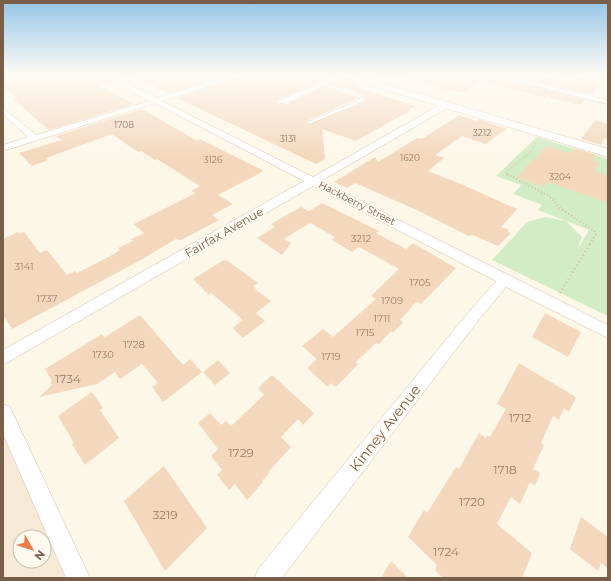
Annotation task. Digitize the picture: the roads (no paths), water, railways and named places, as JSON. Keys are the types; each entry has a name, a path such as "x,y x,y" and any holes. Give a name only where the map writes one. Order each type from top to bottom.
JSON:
{"street":[{"path":"3,148 149,102"},
{"name":"Hackberry Street","path":"160,102 608,332"},
{"path":"436,102 608,153"},
{"name":"Fairfax Avenue","path":"3,358 446,105"},
{"path":"3,110 34,138"},
{"name":"Kinney Avenue","path":"267,578 472,318 505,279"},
{"path":"3,413 78,578"}],"lane":[{"path":"311,122 358,102"}]}
